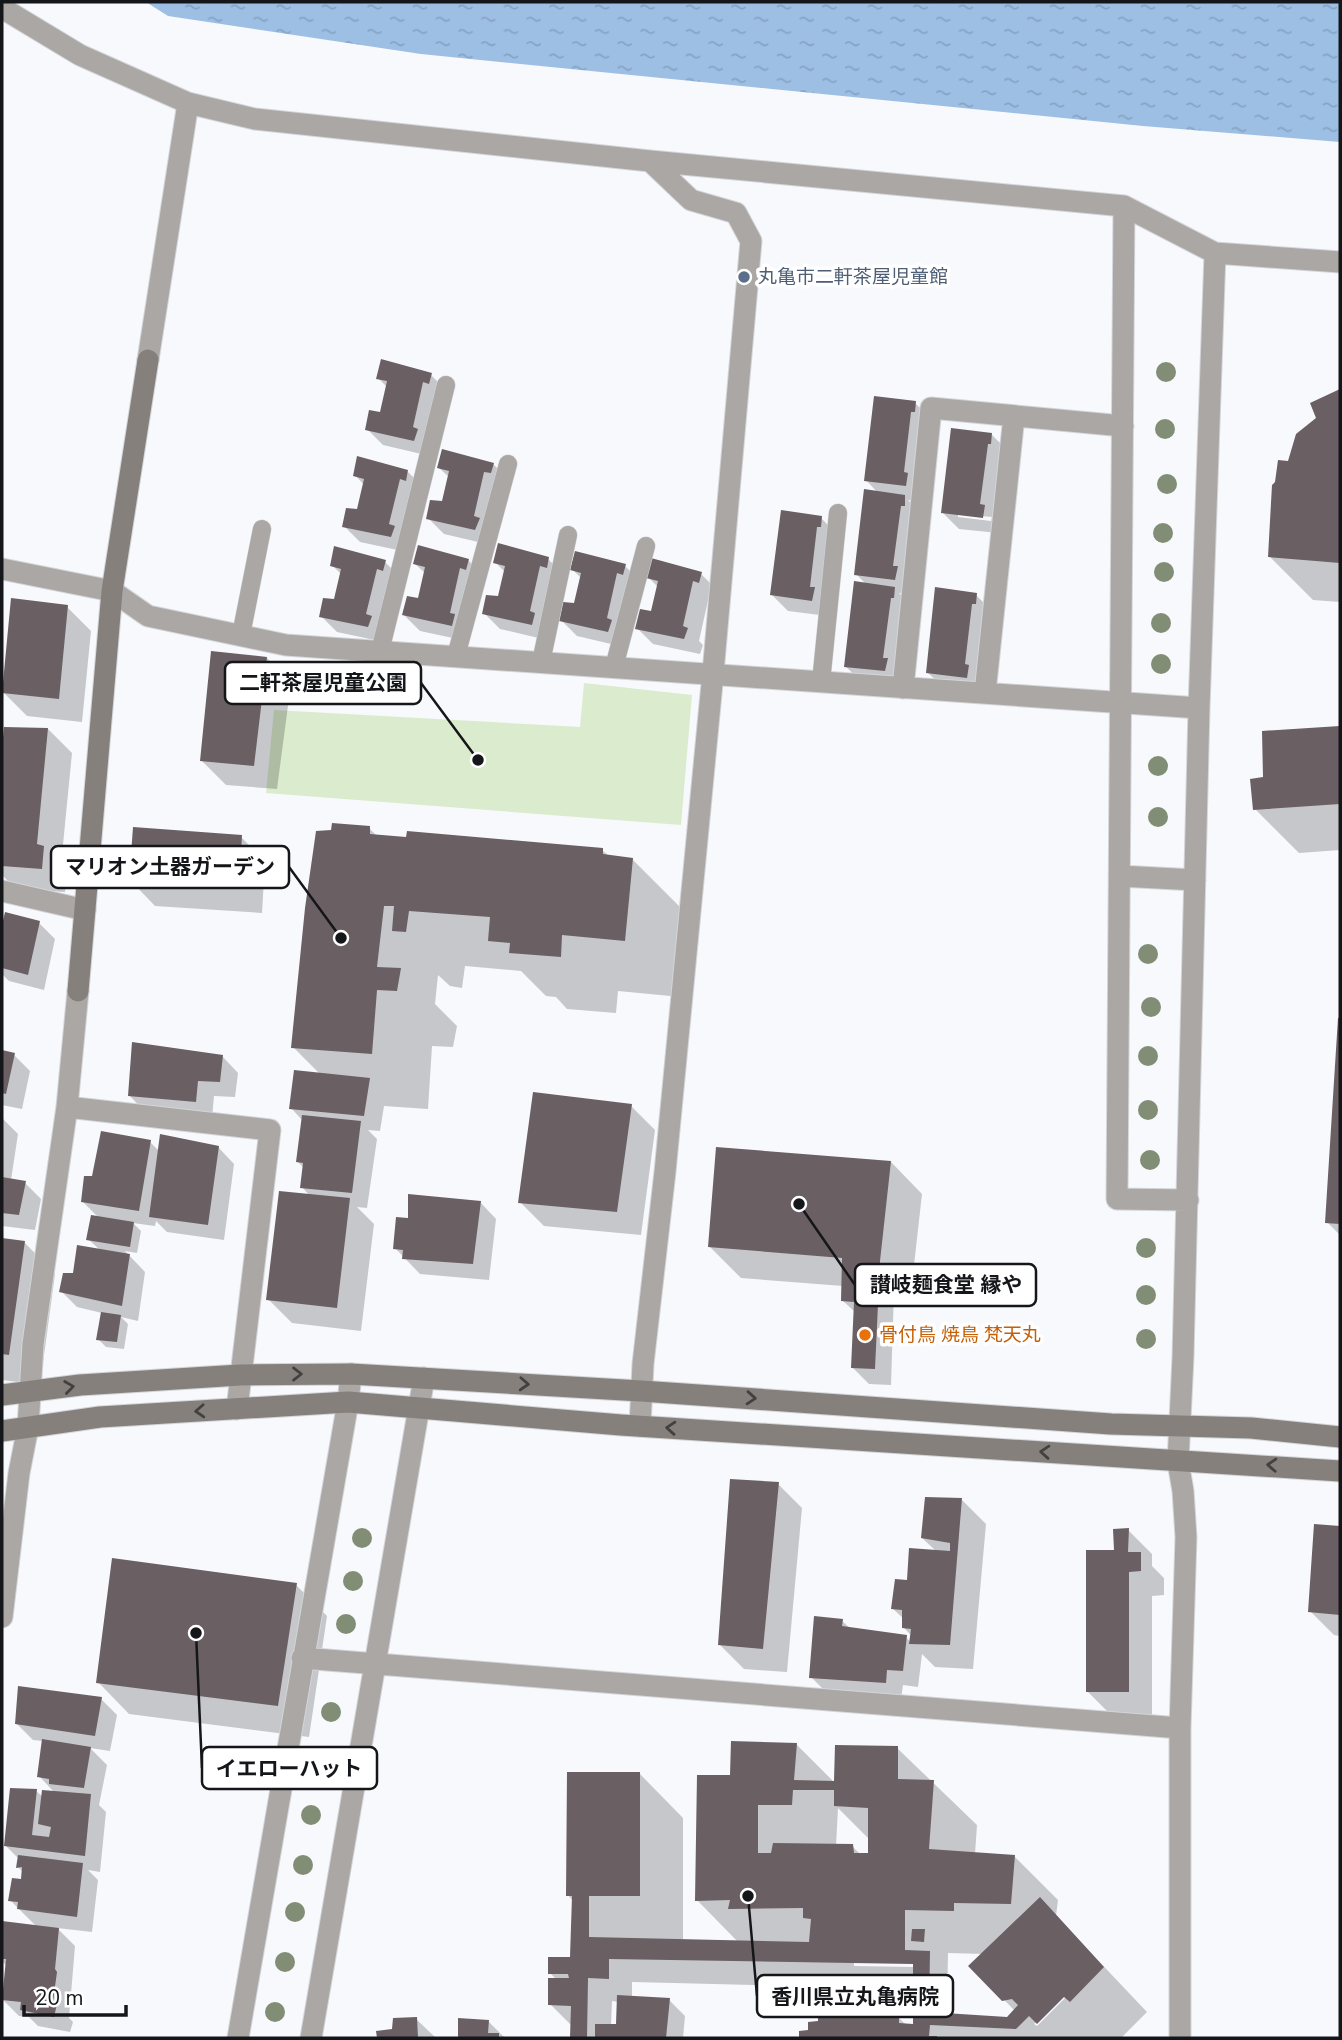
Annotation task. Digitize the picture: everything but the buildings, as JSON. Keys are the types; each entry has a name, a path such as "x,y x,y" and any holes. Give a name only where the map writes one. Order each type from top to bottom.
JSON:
{"street":[{"path":"2,8 80,55 188,103 255,119 650,161 1124,206 1215,253 1340,262"},
{"path":"2,1617 19,1473 28,1427 33,1344 67,1107 112,591 188,103"},
{"path":"640,1426 641,1391 713,673 751,241 736,213 691,200 650,161"},
{"path":"1124,206 1117,1199 1188,1200"},
{"path":"1180,2038 1180,1728 1186,1537 1178,1462 1215,253"},
{"path":"903,688 931,408 1123,426"},
{"path":"985,693 1014,416"},
{"path":"2,569 112,591 148,616 286,645 1199,708"},
{"path":"1120,876 1195,880"},
{"path":"2,891 85,910"},
{"path":"67,1107 270,1130 237,1409"},
{"path":"238,2038 351,1374"},
{"path":"2,1395 80,1385 240,1375 351,1374 1111,1424 1251,1428 1340,1437"},
{"path":"311,2038 424,1378"},
{"path":"2,1431 100,1417 348,1402 640,1426 1178,1462 1295,1466 1340,1471"},
{"path":"302,1658 1180,1728"}],"lane":[{"path":"380,651 446,385"},
{"path":"456,656 508,464"},
{"path":"821,682 838,513"},
{"path":"241,635 262,529"},
{"path":"541,662 568,535"},
{"path":"614,667 646,546"}],"green space":[{"path":"584,683 692,695 681,825 266,793 274,710 580,727"}],"water":[{"path":"146,2 1340,2 1340,142 1143,126 421,54 168,16"}],"place":[{"name":"丸亀市二軒茶屋児童館","path":"744,277"},
{"name":"二軒茶屋児童公園","path":"478,760"},
{"name":"マリオン土器ガーデン","path":"341,938"},
{"name":"讃岐麺食堂 縁や","path":"799,1204"},
{"name":"骨付鳥 焼鳥 梵天丸","path":"865,1335"},
{"name":"イエローハット","path":"196,1633"},
{"name":"香川県立丸亀病院","path":"748,1896"}]}
